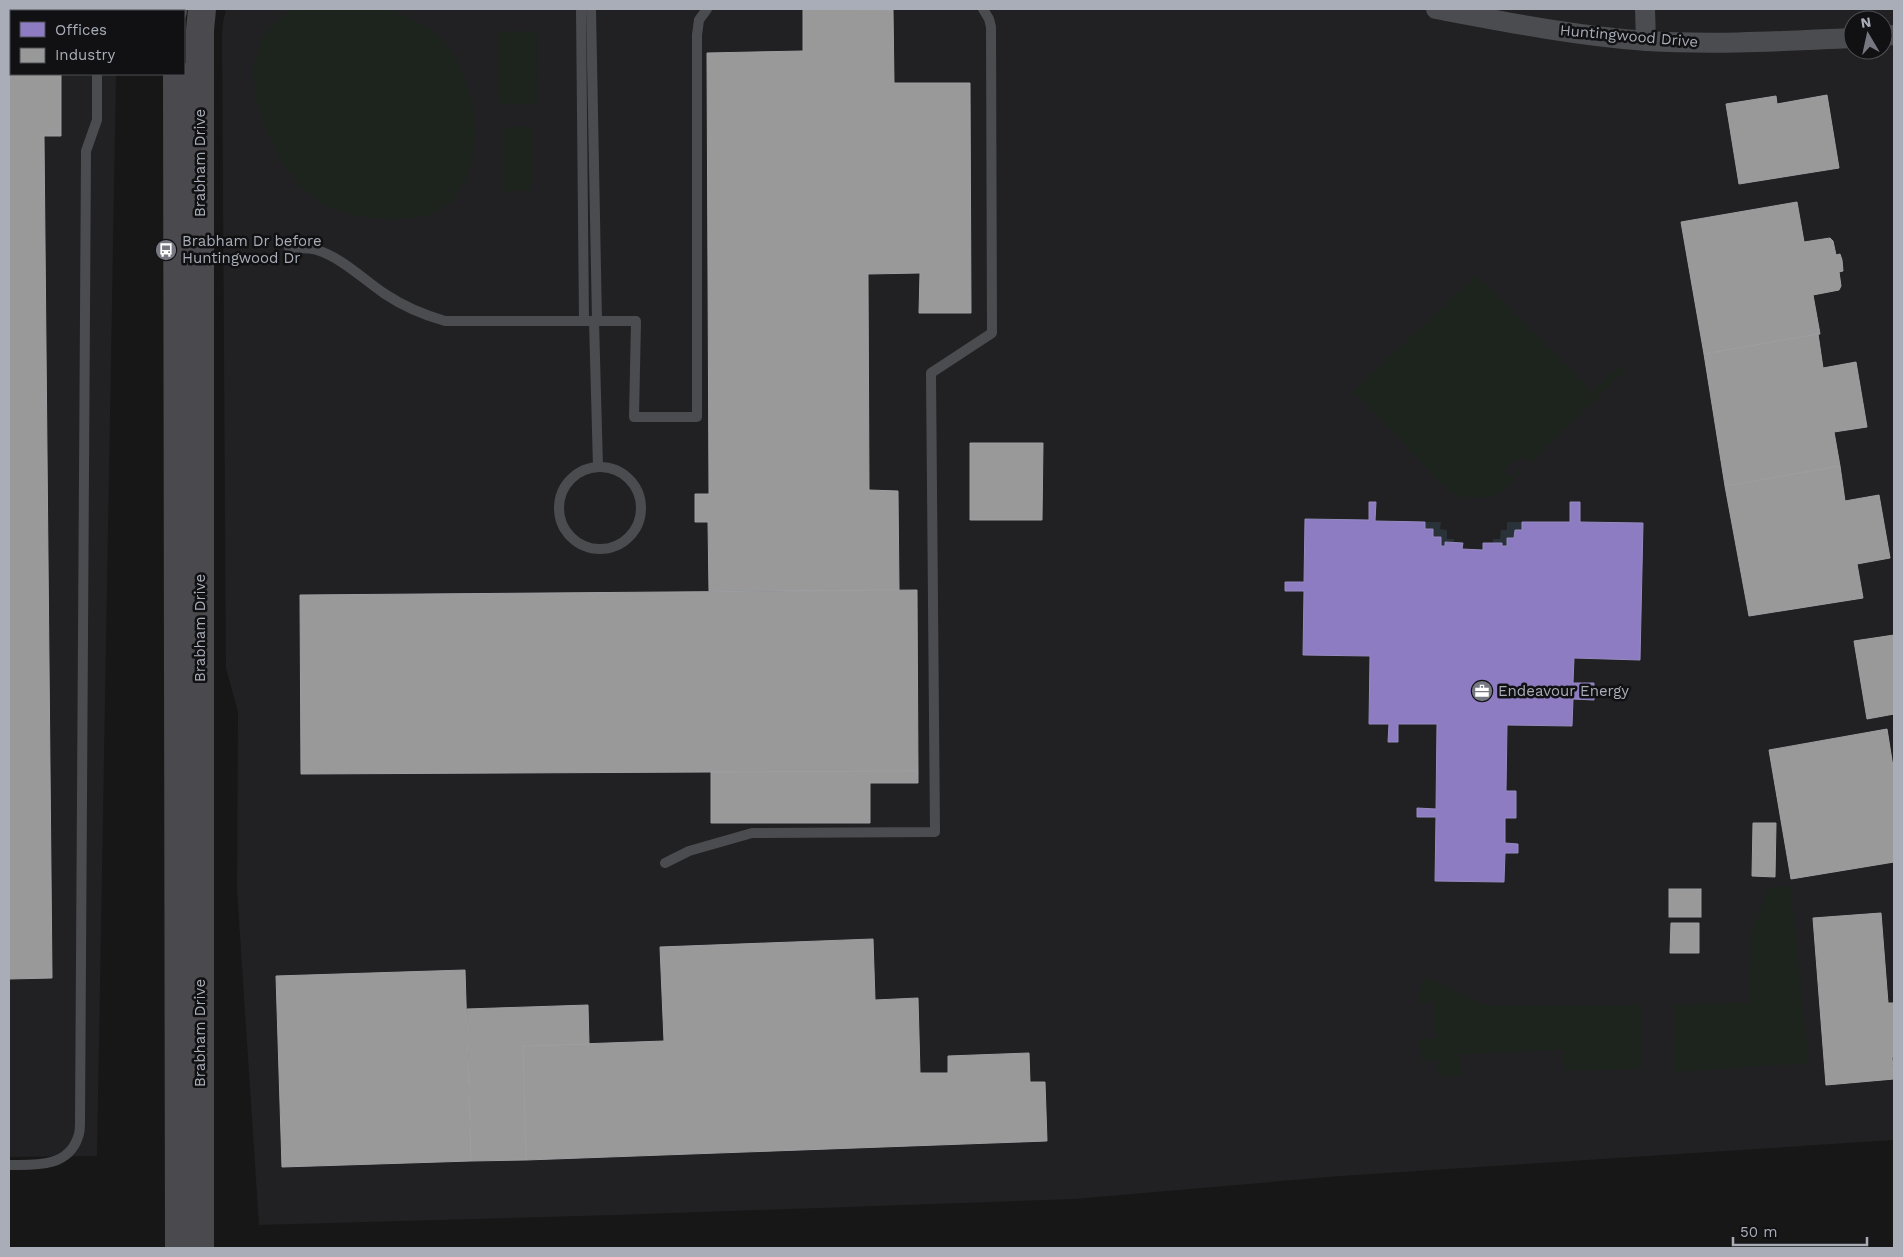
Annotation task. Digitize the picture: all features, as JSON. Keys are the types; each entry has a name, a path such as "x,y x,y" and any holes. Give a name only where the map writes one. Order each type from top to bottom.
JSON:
{"main road":[{"name":"Brabham Drive","path":"200,1248 200,30 202,9"},
{"name":"Brabham Drive","path":"177,75 179,1248"}],"street":[{"name":"Huntingwood Drive","path":"1436,9 1552,29 1646,41 1745,43 1843,38"},
{"path":"1645,9 1646,41"}],"lane":[{"path":"581,9 598,467"},
{"path":"591,9 592,321"},
{"path":"290,248 308,248 328,255 387,295 418,312 445,321 636,321 634,417 697,418 697,35 699,20 707,9"},
{"path":"665,862 689,851 752,833 934,832 931,374 992,333 991,27 989,19 982,9"},
{"path":"9,1165 43,1165 66,1155 78,1138 80,1121 86,151 97,120 97,75"},
{"path":"598,467 618,471 627,477 638,494 641,504 638,524 625,540 607,548 597,549 586,547 570,536 562,523 558,508 560,496 566,484 575,475 586,469 598,467"}],"shaded area":[{"path":"9,9 55,9 58,10 10,10 10,75 116,75 97,1156 9,1157"},
{"path":"226,9 1894,9 1894,1140 1340,1176 1074,1199 259,1225 237,890 238,712 226,668 222,35"},
{"path":"294,9 390,9 428,28 442,39 456,58 466,82 474,111 475,137 472,159 466,180 451,202 431,215 395,220 363,217 329,208 301,187 278,157 264,125 256,98 253,70 260,42 273,23"},
{"path":"536,31 537,103 497,104 497,32"},
{"path":"503,127 532,127 532,191 503,191"},
{"path":"1477,275 1592,392 1621,365 1626,370 1531,462 1520,457 1503,469 1511,478 1518,470 1521,473 1507,487 1493,496 1474,498 1461,497 1451,493 1353,391"},
{"path":"1425,522 1441,522 1440,529 1447,530 1447,539 1454,539 1454,543 1441,546 1441,537 1433,537 1433,529 1425,529"},
{"path":"1507,522 1522,522 1522,530 1515,530 1514,538 1507,538 1507,546 1502,546 1502,543 1493,543 1493,539 1500,539 1501,530 1507,530"},
{"path":"1790,885 1809,1063 1674,1072 1675,1005 1749,1002 1751,933 1768,889"},
{"path":"1426,977 1479,1003 1487,1005 1642,1005 1641,1069 1564,1071 1563,1050 1460,1054 1461,1075 1438,1076 1437,1060 1421,1061 1419,1039 1435,1038 1433,1001 1420,1003 1420,989"}],"building: Offices":[{"name":"Endeavour Energy","path":"1369,502 1376,502 1375,521 1425,522 1425,529 1433,529 1433,537 1441,537 1441,546 1445,546 1445,542 1463,543 1462,549 1483,550 1483,543 1502,543 1502,546 1507,546 1507,538 1514,538 1515,530 1522,530 1522,522 1570,522 1570,502 1580,502 1580,522 1643,523 1640,660 1574,658 1573,683 1594,683 1594,700 1573,699 1572,726 1507,725 1506,791 1516,791 1516,818 1505,818 1505,843 1518,844 1518,853 1505,853 1504,882 1435,881 1436,817 1417,817 1417,808 1436,809 1437,724 1398,724 1398,742 1388,742 1389,724 1369,724 1370,656 1303,655 1304,591 1285,591 1285,582 1304,582 1305,519 1369,520"}],"building: Industry":[{"path":"803,9 893,10 894,83 970,83 971,313 919,313 920,273 868,274 869,490 898,491 899,590 709,591 708,522 695,522 695,494 709,494 707,53 803,51"},
{"path":"10,52 10,75 61,75 61,136 44,136 52,978 9,979"},
{"path":"1827,95 1839,168 1739,184 1726,104 1776,96 1777,104"},
{"path":"1797,202 1804,242 1830,238 1833,241 1836,255 1840,254 1842,260 1843,271 1839,272 1841,286 1839,290 1813,295 1820,334 1704,354 1681,222"},
{"path":"1818,334 1823,368 1856,362 1867,427 1834,432 1840,466 1725,486 1704,354"},
{"path":"970,443 1043,443 1042,520 970,520"},
{"path":"1840,466 1845,501 1879,495 1890,558 1857,564 1863,598 1749,616 1725,486"},
{"path":"917,590 918,771 301,774 300,595"},
{"path":"1894,635 1894,714 1867,719 1854,641"},
{"path":"1887,729 1894,773 1894,862 1791,879 1769,750"},
{"path":"918,771 918,783 870,783 870,823 711,823 711,772"},
{"path":"1753,823 1776,823 1775,877 1752,876"},
{"path":"1669,889 1701,889 1701,917 1669,917"},
{"path":"1881,913 1888,1003 1894,1003 1894,1057 1892,1057 1894,1079 1826,1085 1813,918"},
{"path":"1671,923 1699,923 1699,953 1670,953"},
{"path":"873,939 875,1000 918,998 920,1073 948,1073 948,1056 1029,1053 1030,1082 1045,1082 1047,1141 526,1160 523,1046 664,1041 660,947"},
{"path":"465,970 471,1161 282,1167 276,976"},
{"path":"588,1005 589,1044 523,1046 526,1160 471,1161 467,1009"}],"place":[{"name":"Brabham Dr before Huntingwood Dr","path":"166,250"},
{"name":"Endeavour Energy","path":"1482,691"}]}
